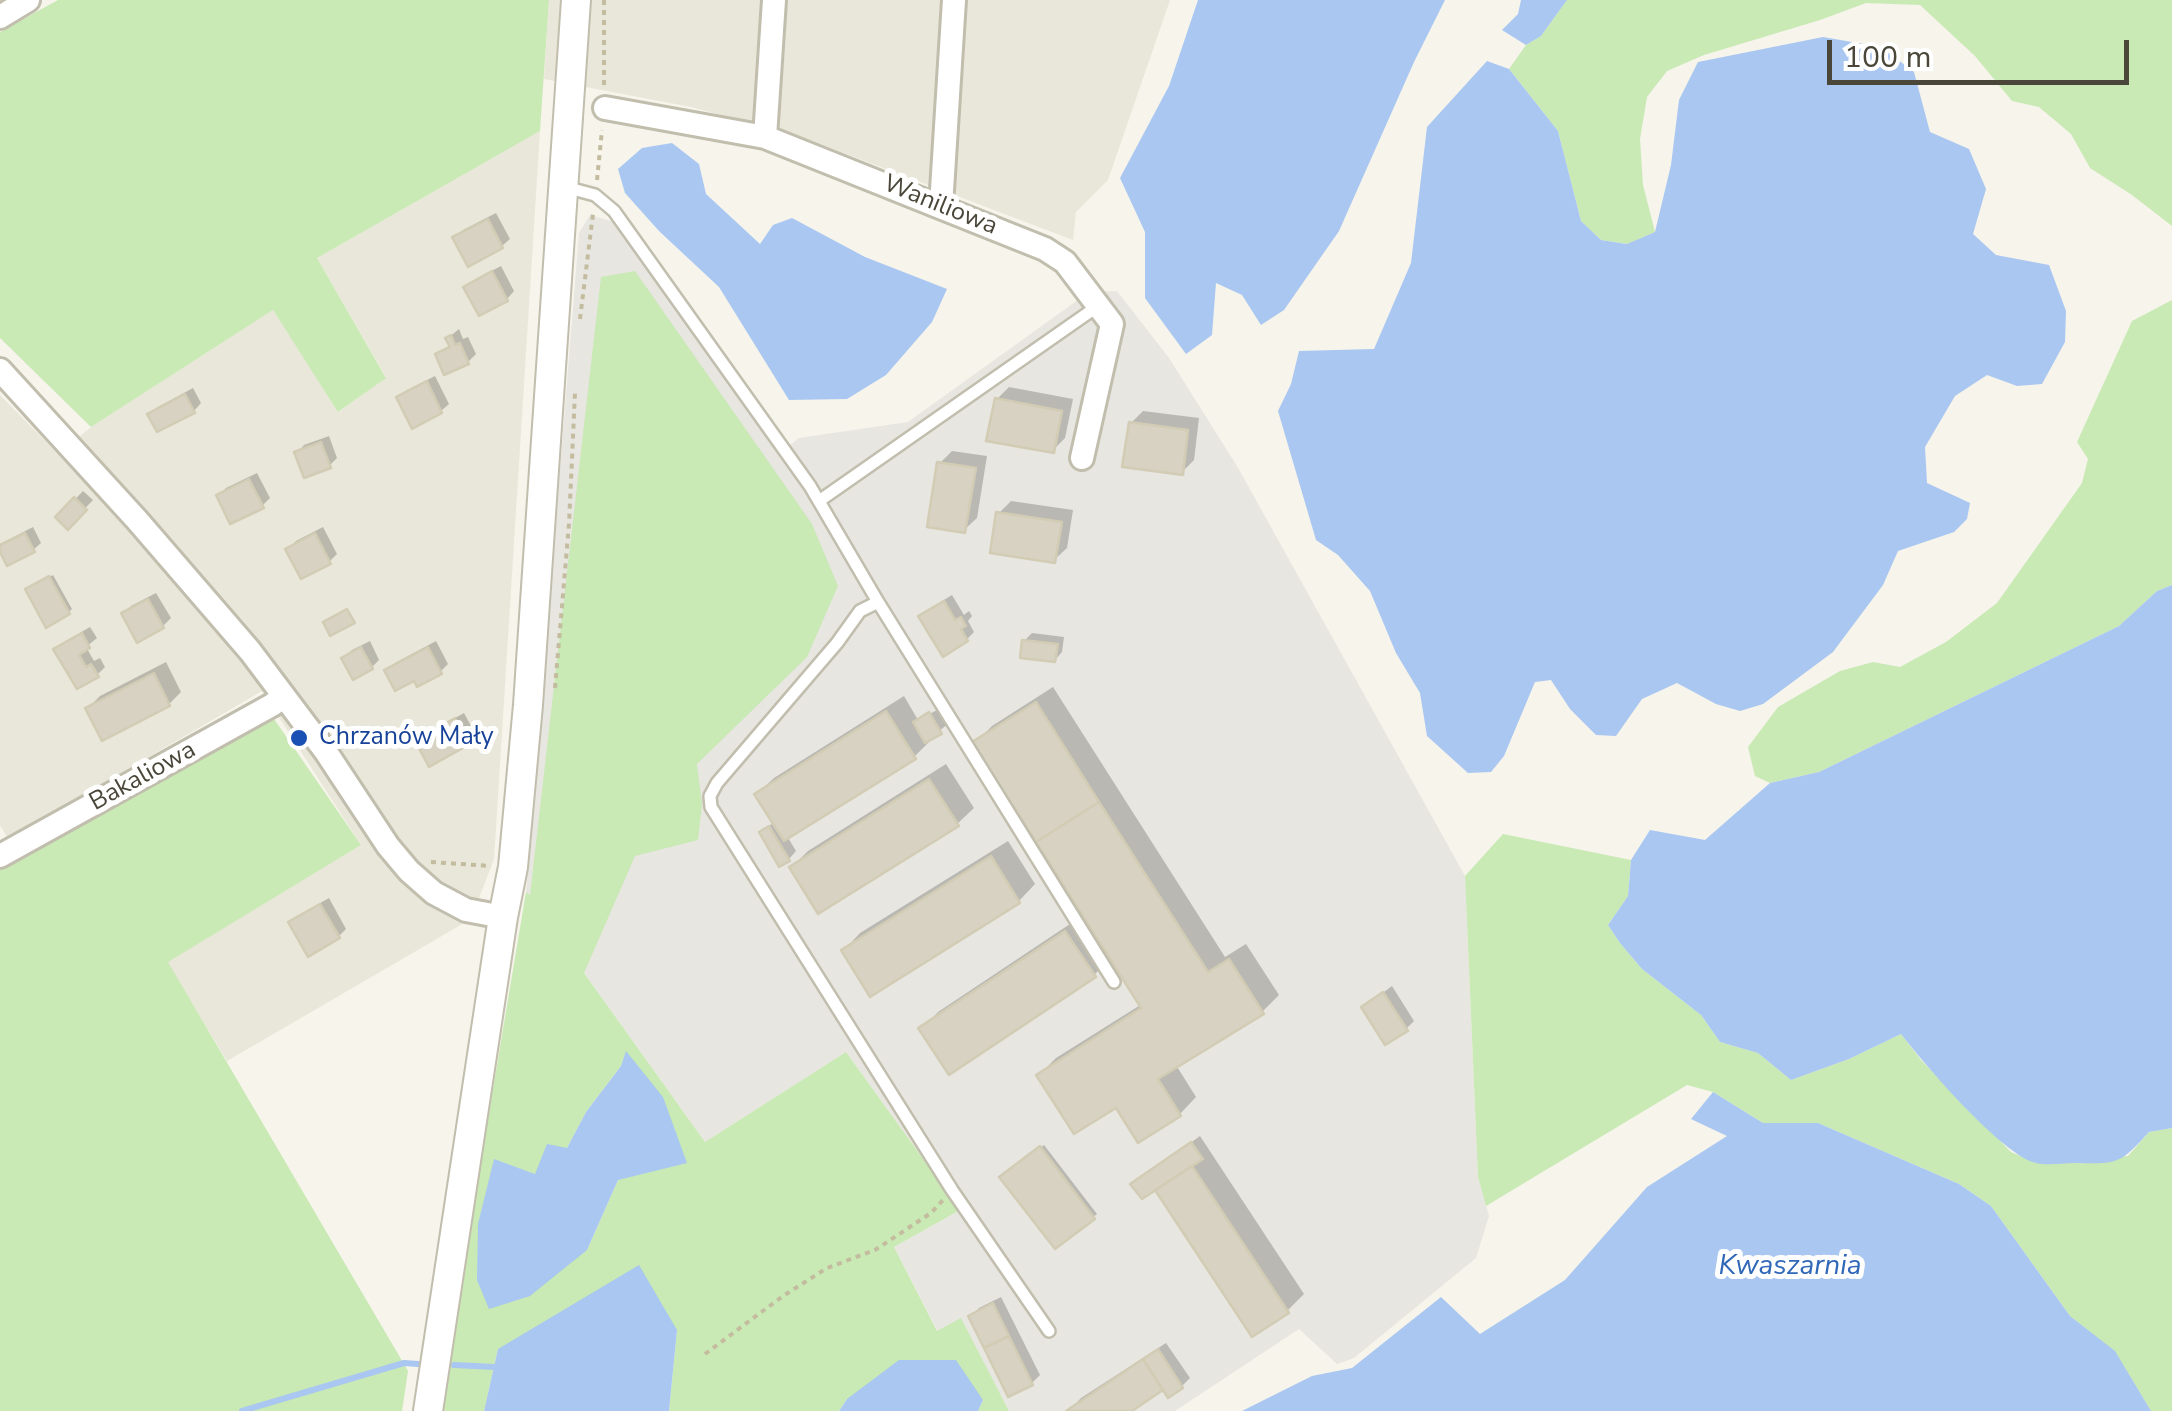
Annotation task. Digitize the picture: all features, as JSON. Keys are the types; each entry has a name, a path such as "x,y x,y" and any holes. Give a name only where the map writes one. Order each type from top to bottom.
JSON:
{"street":[{"path":"0,17 28,0"},
{"path":"428,1411 513,867 528,705 576,0"},
{"path":"765,136 774,0"},
{"path":"941,206 954,0"},
{"name":"Waniliowa","path":"604,108 765,136 1055,255 1112,324 1082,458"},
{"path":"0,370 138,520 250,651 409,871 434,892 466,910 503,918"},
{"name":"Bakaliowa","path":"0,856 284,696"}],"lane":[{"path":"564,187 595,195 614,211 820,501 878,602 1114,982"},
{"path":"820,501 1098,306"},
{"path":"878,602 860,611 837,643 716,782 710,796 711,807 952,1190 1049,1330"}],"path":[{"path":"580,320 604,108 604,0"},
{"path":"554,701 575,394"},
{"path":"409,871 423,861 500,867"},
{"path":"705,1354 827,1268 875,1250 931,1213 952,1190"}],"shaded area":[{"path":"549,0 1170,0 1108,180 1076,212 1073,240 799,136 691,107 544,79"},
{"path":"540,131 494,859 471,919 227,1061 167,962 361,845 262,691 8,839 0,825 0,395 58,454 91,427 273,310 339,412 386,377 317,258"},
{"path":"590,215 628,226 781,452 799,438 908,422 1089,292 1117,291 1169,358 1237,466 1465,876 1478,1177 1489,1216 1476,1258 1354,1358 1337,1364 1299,1329 1175,1411 1009,1411 961,1319 938,1332 894,1247 960,1210 846,1052 705,1142 526,892 579,233"}],"green space":[{"path":"58,0 549,0 540,131 317,258 386,378 338,412 273,310 91,427 0,338 0,32"},
{"path":"1567,0 2172,0 2172,226 2090,168 2071,134 2039,107 2012,101 1975,56 1920,5 1866,3 1704,55 1667,71 1647,97 1640,139 1643,185 1655,232 1628,244 1601,240 1581,221 1558,131 1509,69 1526,45 1541,36"},
{"path":"635,271 812,524 838,586 807,657 697,764 702,804 698,840 635,856 584,973 705,1142 846,1052 960,1210 894,1247 937,1331 961,1318 1009,1411 978,1411 983,1400 847,1399 839,1411 669,1411 677,1330 498,1349 484,1411 439,1411 526,892 530,895 601,277","holes":["626,1052 618,1180 587,1250 495,1160 535,1174 567,1148 586,1112 621,1066"]},
{"path":"2172,300 2172,585 2157,591 2119,626 1819,772 1770,783 1755,776 1748,747 1778,707 1840,671 1873,662 1900,667 1946,642 1997,603 2082,483 2088,459 2077,442 2132,321"},
{"path":"272,716 361,845 168,962 408,1371 402,1411 0,1411 0,867"},
{"path":"1503,834 1631,860 1628,896 1608,925 1620,943 1642,969 1701,1015 1720,1042 1758,1053 1791,1080 1849,1059 1901,1034 1921,1060 2011,1152 2036,1163 2128,1156 2149,1132 2172,1128 2172,1411 2151,1411 2115,1352 2070,1316 1991,1206 1959,1184 1818,1123 1763,1123 1713,1092 1687,1085 1486,1206 1478,1177 1465,876"}],"water":[{"path":"1198,0 1445,0 1339,231 1284,310 1261,325 1242,295 1216,283 1212,335 1186,354 1145,298 1145,232 1120,178 1169,86"},
{"path":"1521,0 1567,0 1541,36 1526,45 1502,30 1518,14"},
{"path":"1823,37 1881,47 1914,72 1930,132 1969,149 1986,189 1973,234 1996,255 2049,265 2066,311 2065,342 2042,384 2017,386 1987,375 1955,396 1925,447 1927,483 1970,503 1967,519 1954,532 1898,551 1883,585 1833,652 1763,704 1740,711 1716,704 1677,683 1642,699 1616,736 1596,735 1570,709 1551,680 1535,682 1504,756 1491,772 1468,773 1427,736 1420,693 1396,653 1370,591 1338,555 1316,540 1278,411 1291,384 1299,351 1374,349 1411,263 1427,127 1487,61 1509,69 1558,131 1581,221 1601,240 1627,244 1655,232 1671,165 1679,100 1698,62"},
{"path":"672,143 699,164 706,194 760,244 773,225 792,218 865,257 947,289 932,322 886,375 847,399 789,400 719,287 625,193 618,169 642,148"},
{"path":"2172,585 2172,1128 2149,1132 2118,1160 2036,1163 2022,1157 1985,1127 1901,1034 1849,1059 1791,1080 1758,1053 1720,1042 1701,1015 1642,969 1608,925 1628,896 1631,860 1650,830 1705,840 1770,783 1819,772 2119,626 2157,591"},
{"path":"626,1051 663,1097 687,1163 618,1180 587,1250 530,1296 489,1309 477,1280 478,1224 494,1159 535,1174 547,1144 567,1148 586,1112 621,1066"},
{"name":"Kwaszarnia","path":"1713,1092 1763,1123 1818,1123 1959,1184 1991,1206 2070,1316 2115,1351 2151,1411 1242,1411 1312,1376 1352,1368 1441,1297 1480,1334 1565,1280 1647,1187 1727,1136 1691,1119"},
{"path":"639,1265 677,1330 669,1411 484,1411 498,1349"},
{"path":"899,1360 956,1360 983,1400 978,1411 839,1411 847,1399"}],"building":[{"path":"488,219 503,248 468,267 452,237"},
{"path":"492,271 508,301 479,316 463,287"},
{"path":"451,335 455,345 460,343 469,364 444,375 435,354 450,347 445,338"},
{"path":"427,381 442,413 412,429 396,397"},
{"path":"185,394 195,413 157,432 147,414"},
{"path":"995,398 1062,411 1054,453 986,441"},
{"path":"1129,422 1188,430 1183,475 1122,467"},
{"path":"321,442 331,468 304,478 294,452"},
{"path":"937,462 976,468 965,533 927,527"},
{"path":"249,479 264,508 230,524 216,495"},
{"path":"74,497 87,510 68,530 55,517"},
{"path":"996,512 1062,522 1055,563 990,553"},
{"path":"25,533 35,552 7,566 0,545"},
{"path":"315,533 331,564 301,579 285,549"},
{"path":"49,576 70,614 46,628 25,589"},
{"path":"148,599 164,628 137,643 121,613"},
{"path":"944,601 955,620 961,617 966,626 961,629 968,641 943,657 918,616"},
{"path":"347,609 355,623 330,636 323,622"},
{"path":"82,633 90,648 79,655 99,677 77,689 53,649"},
{"path":"1022,640 1058,644 1055,662 1020,658"},
{"path":"361,647 373,669 353,680 341,658"},
{"path":"428,647 442,674 417,687 414,681 395,691 384,670"},
{"path":"154,673 170,706 102,741 85,708"},
{"path":"1036,702 1099,802 1036,842 972,742"},
{"path":"886,711 916,759 784,841 754,794"},
{"path":"929,712 942,734 925,743 913,722"},
{"path":"455,718 470,744 429,767 415,741"},
{"path":"929,779 959,826 818,914 789,867"},
{"path":"1099,802 1208,972 1229,959 1264,1014 1158,1079 1181,1116 1138,1143 1116,1108 1074,1134 1036,1075 1141,1008 1036,842"},
{"path":"769,826 790,861 779,867 759,832"},
{"path":"991,856 1020,903 870,997 841,950"},
{"path":"320,904 340,938 308,957 288,922"},
{"path":"1065,931 1096,977 949,1075 918,1028"},
{"path":"1383,992 1408,1031 1385,1045 1361,1007"},
{"path":"1191,1142 1203,1159 1142,1199 1130,1184"},
{"path":"1040,1146 1095,1219 1055,1249 999,1177"},
{"path":"1192,1166 1289,1313 1252,1337 1155,1190"},
{"path":"993,1303 1009,1336 984,1348 968,1316"},
{"path":"1009,1336 1033,1385 1008,1397 984,1348"},
{"path":"1158,1349 1183,1388 1168,1398 1143,1359"},
{"path":"1143,1359 1163,1390 1132,1411 1066,1411"}],"waterway":[{"path":"242,1411 404,1363 418,1364"},
{"path":"454,1365 494,1367"}],"place":[{"name":"Chrzanów Mały","path":"299,738"}]}
